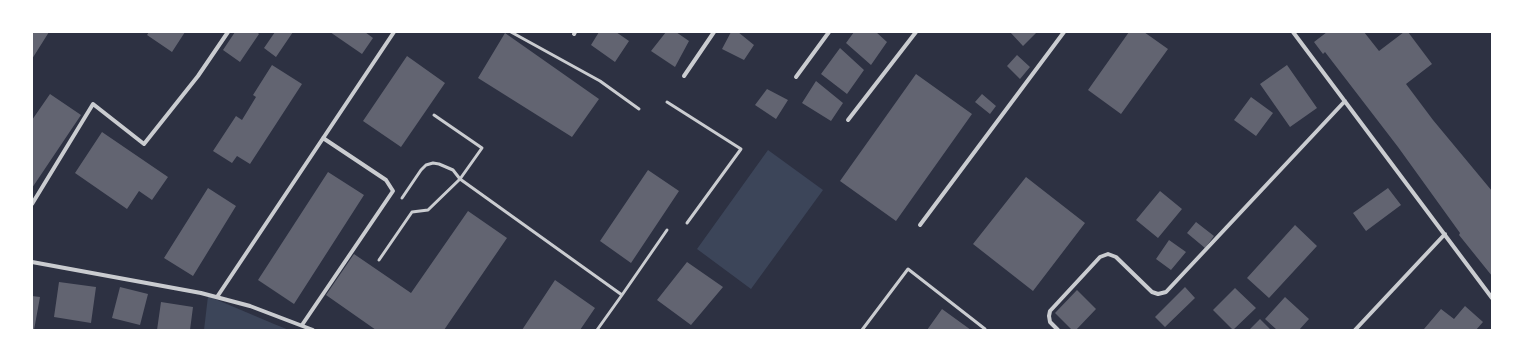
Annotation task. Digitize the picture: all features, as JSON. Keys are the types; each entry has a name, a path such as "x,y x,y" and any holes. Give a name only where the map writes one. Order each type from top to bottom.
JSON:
{"street":[{"path":"32,204 94,104 144,144 198,76 228,32"},
{"path":"217,297 394,32"},
{"path":"684,76 714,32"},
{"path":"796,77 829,32"},
{"path":"848,120 916,32"},
{"path":"920,225 1064,32"},
{"path":"1293,32 1492,298"},
{"path":"1058,330 1050,322 1048,316 1050,311 1100,257 1108,254 1116,257 1152,292 1158,294 1166,292 1345,101"},
{"path":"302,326 393,191 386,180 323,138"},
{"path":"1356,330 1445,234"},
{"path":"32,262 201,293 250,306 313,330"}],"lane":[{"path":"511,32 600,81 640,109"},
{"path":"666,102 741,149 688,223"},
{"path":"378,260 412,212 428,210 460,179 482,148 434,115"},
{"path":"402,198 426,165 433,163 447,166 453,170 460,179 622,295"},
{"path":"597,330 667,230"},
{"path":"862,330 908,269 985,329"}],"shaded area":[{"path":"768,150 823,190 751,289 697,249"},
{"path":"208,296 274,324 289,330 204,330"}],"building":[{"path":"32,32 49,32 32,59"},
{"path":"149,32 185,32 172,52 147,35"},
{"path":"235,32 257,32 259,34 240,62 223,50"},
{"path":"275,32 293,32 276,57 264,48"},
{"path":"330,32 365,32 373,38 362,54"},
{"path":"599,32 616,32 629,41 615,62 591,45"},
{"path":"666,32 676,32 689,41 675,67 651,51"},
{"path":"731,32 738,32 754,45 744,60 722,49"},
{"path":"854,32 876,32 887,42 871,65 846,43"},
{"path":"1010,32 1037,32 1023,46"},
{"path":"1129,32 1144,32 1168,49 1121,114 1088,90"},
{"path":"1327,32 1364,32 1379,51 1404,32 1408,32 1432,64 1406,84 1433,120 1492,191 1492,276 1459,235 1460,233 1398,147 1325,52 1323,54 1314,42"},
{"path":"505,33 599,99 572,137 478,78"},
{"path":"840,48 864,70 847,94 821,74"},
{"path":"1017,55 1030,67 1020,79 1007,66"},
{"path":"407,56 445,83 401,147 363,121"},
{"path":"272,65 302,84 250,164 237,156 232,163 213,151 236,116 242,120 256,97 253,95"},
{"path":"1287,65 1317,108 1290,127 1260,84"},
{"path":"916,74 972,114 896,221 840,181"},
{"path":"816,81 843,103 831,121 802,103"},
{"path":"767,89 788,100 776,119 755,105"},
{"path":"50,94 81,115 32,188 32,120"},
{"path":"982,94 996,106 990,114 975,102"},
{"path":"1251,97 1273,113 1256,136 1234,120"},
{"path":"102,132 168,177 152,200 139,191 127,209 75,173"},
{"path":"648,170 679,191 631,263 600,241"},
{"path":"328,172 364,195 294,304 258,280"},
{"path":"1026,177 1085,223 1033,291 973,244"},
{"path":"208,188 236,206 193,276 164,258"},
{"path":"1388,188 1401,205 1366,231 1353,213"},
{"path":"1160,191 1182,209 1158,238 1136,220"},
{"path":"468,211 507,238 444,330 376,330 326,295 354,254 411,293"},
{"path":"1196,222 1214,236 1205,248 1187,233"},
{"path":"1295,225 1317,246 1269,298 1247,278"},
{"path":"1169,240 1186,252 1171,270 1156,259"},
{"path":"687,262 723,287 691,325 657,300"},
{"path":"555,280 595,308 580,330 522,330"},
{"path":"59,282 96,287 91,323 54,317"},
{"path":"120,287 148,294 140,325 112,318"},
{"path":"1185,287 1195,298 1165,327 1155,317"},
{"path":"1235,288 1256,308 1233,330 1213,310"},
{"path":"1077,290 1096,309 1076,330 1072,330 1055,313"},
{"path":"32,296 40,297 34,330 32,330"},
{"path":"1285,297 1309,319 1299,330 1277,330 1265,319"},
{"path":"161,302 193,307 190,330 157,330"},
{"path":"1465,306 1483,322 1476,330 1424,329 1441,309 1454,319"},
{"path":"942,309 971,330 927,330"},
{"path":"1260,319 1271,330 1249,330"}]}
